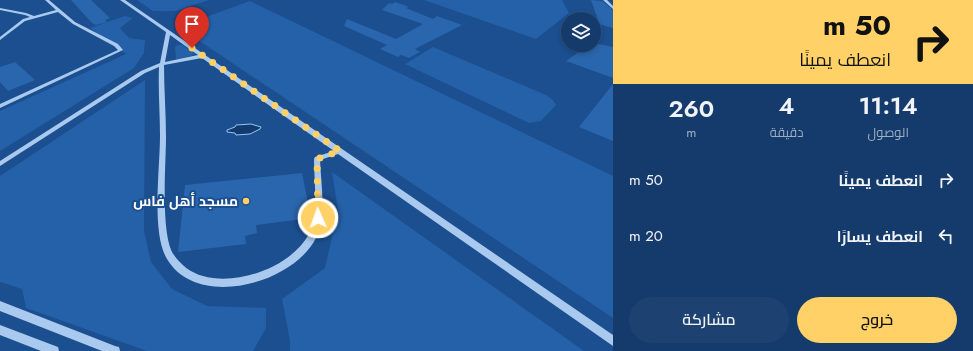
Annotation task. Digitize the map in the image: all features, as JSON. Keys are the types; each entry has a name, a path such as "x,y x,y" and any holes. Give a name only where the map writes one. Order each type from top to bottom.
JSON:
{"street":[{"path":"0,106 120,52 121,49 116,45 74,23 47,0"},
{"path":"122,0 613,341"},
{"path":"605,0 613,8"},
{"path":"0,9 26,14 33,17"},
{"path":"0,39 20,23 33,17 59,10"},
{"path":"168,32 162,64 162,205 164,232 170,256 180,270 199,280 216,283 244,281 267,274 284,266 312,237 318,218 317,159 340,151"},
{"path":"0,164 143,72 162,64 203,56"},
{"path":"0,306 115,351"},
{"path":"0,330 54,351"}],"shaded area":[{"path":"137,0 209,0 176,11 153,11"},
{"path":"424,0 562,0 568,12 561,12 561,19 536,39"},
{"path":"250,1 613,176 613,318 186,32 195,21"},
{"path":"125,16 133,18 120,28 129,38 145,40 144,53 134,68 0,151 0,111 126,54 90,28"},
{"path":"182,45 194,53 193,55 176,59 175,47"},
{"path":"433,47 546,95 553,100 556,105 541,121 529,123 405,64"},
{"path":"145,80 144,231 151,262 172,289 207,306 266,308 266,328 253,351 147,351 26,308 22,289 0,282 0,176"},
{"path":"251,124 261,127 250,134 236,135 235,133 227,132 227,130 235,127 236,125"},
{"path":"332,172 584,351 290,351 290,341 282,299 325,268 338,210"}],"building":[{"path":"71,0 91,0 110,18 105,20 107,22 96,25 92,23"},
{"path":"591,0 602,1 613,10 613,28 601,25 601,12 595,12"},
{"path":"395,2 433,19 437,16 462,25 415,49 420,52 409,58 401,55 398,57 380,49 387,45 344,26 347,19 396,39 423,24 382,10 389,3 392,4"},
{"path":"601,44 613,47 613,78 566,61 579,52 601,52"},
{"path":"15,62 35,80 8,91 0,82 0,67"},
{"path":"613,84 613,141 579,127"},
{"name":"مسجد أهل فاس","path":"302,173 311,218 256,225 257,233 245,236 246,244 178,252 185,185"}],"place":[{"name":"مسجد أهل فاس","path":"246,201"}],"route":[{"path":"192,48 340,151 317,159 318,218"}]}
